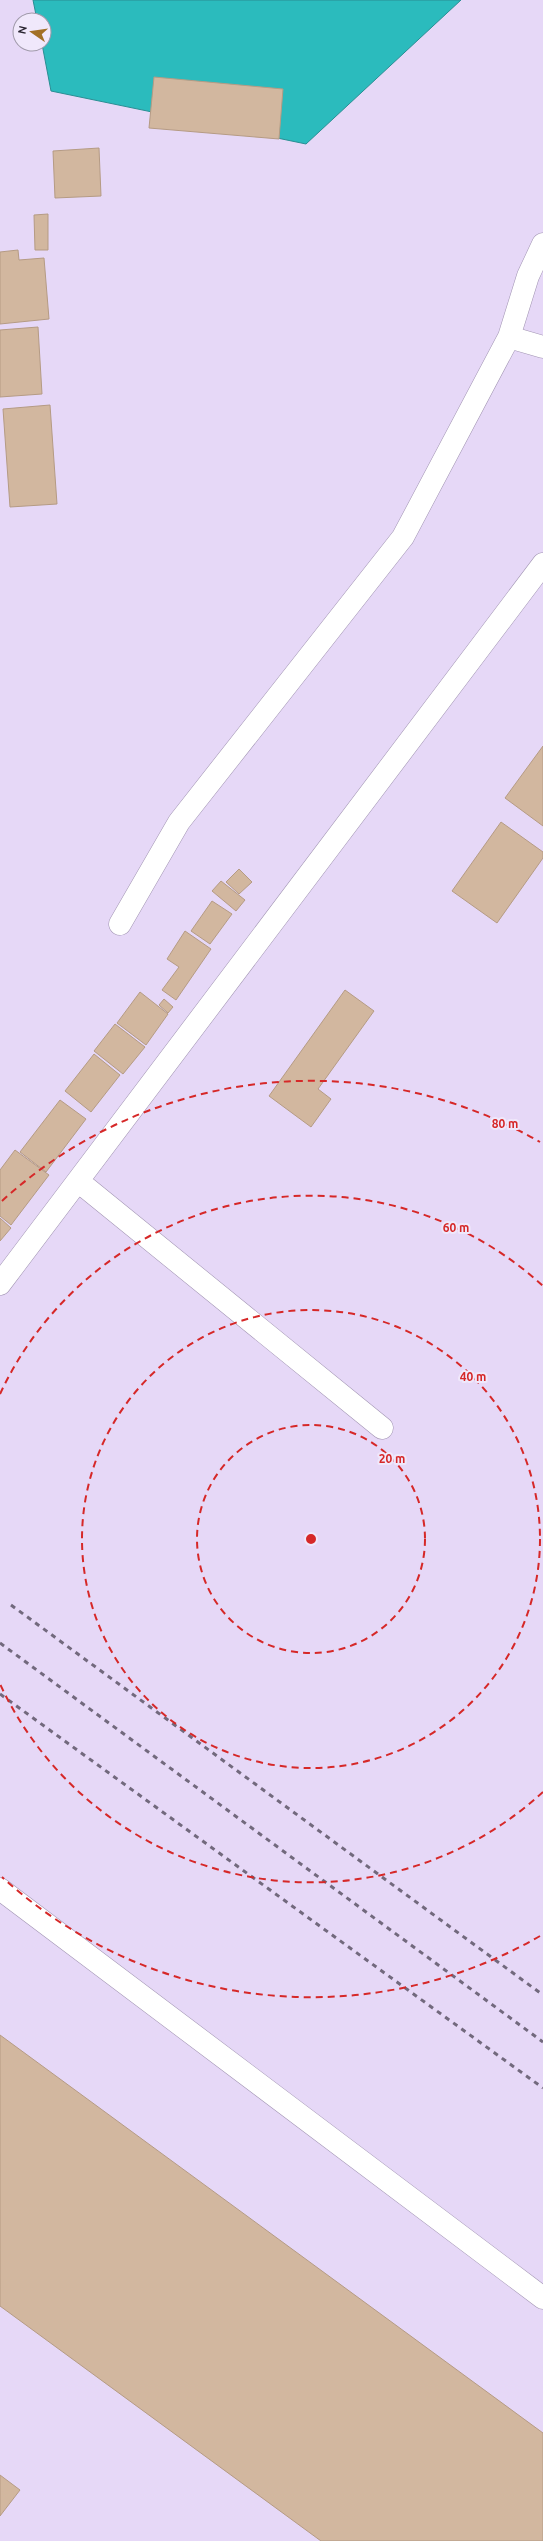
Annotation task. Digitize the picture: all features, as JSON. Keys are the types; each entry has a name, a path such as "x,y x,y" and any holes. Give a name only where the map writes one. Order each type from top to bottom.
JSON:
{"lane":[{"path":"120,924 179,822 403,537 509,337 528,276 543,244"},
{"path":"509,337 543,347"},
{"path":"0,1284 543,564"},
{"path":"78,1181 382,1428"},
{"path":"0,1889 543,2298"}],"shaded area":[{"path":"33,0 461,0 306,144 51,91 44,52 52,52 52,12 35,12"}],"building":[{"path":"154,77 283,89 279,139 149,128"},
{"path":"99,148 101,196 55,198 53,151"},
{"path":"48,214 48,250 35,250 34,215"},
{"path":"18,250 19,260 44,258 49,319 0,324 0,252"},
{"path":"38,327 42,394 0,397 0,330"},
{"path":"50,405 57,504 10,507 3,409"},
{"path":"543,746 543,826 505,798"},
{"path":"501,822 543,852 543,858 497,923 452,891"},
{"path":"239,869 252,882 239,894 226,882"},
{"path":"221,881 245,900 236,911 212,891"},
{"path":"212,901 232,914 210,944 191,931"},
{"path":"185,931 211,949 176,1000 162,990 179,967 167,959"},
{"path":"345,990 374,1011 318,1089 331,1099 311,1127 269,1096"},
{"path":"140,992 168,1014 146,1045 117,1023"},
{"path":"164,999 173,1007 168,1013 159,1005"},
{"path":"115,1024 145,1047 123,1074 94,1051"},
{"path":"94,1054 120,1075 91,1112 65,1091"},
{"path":"60,1100 86,1119 46,1172 20,1152"},
{"path":"15,1150 49,1175 11,1225 0,1216 0,1170"},
{"path":"0,1218 11,1228 0,1241"},
{"path":"0,2035 543,2433 543,2541 321,2541 0,2306"},
{"path":"0,2475 20,2490 0,2516"}],"railway":[{"path":"11,1605 543,1995"},
{"path":"0,1643 543,2042"},
{"path":"0,1694 543,2088"}]}
